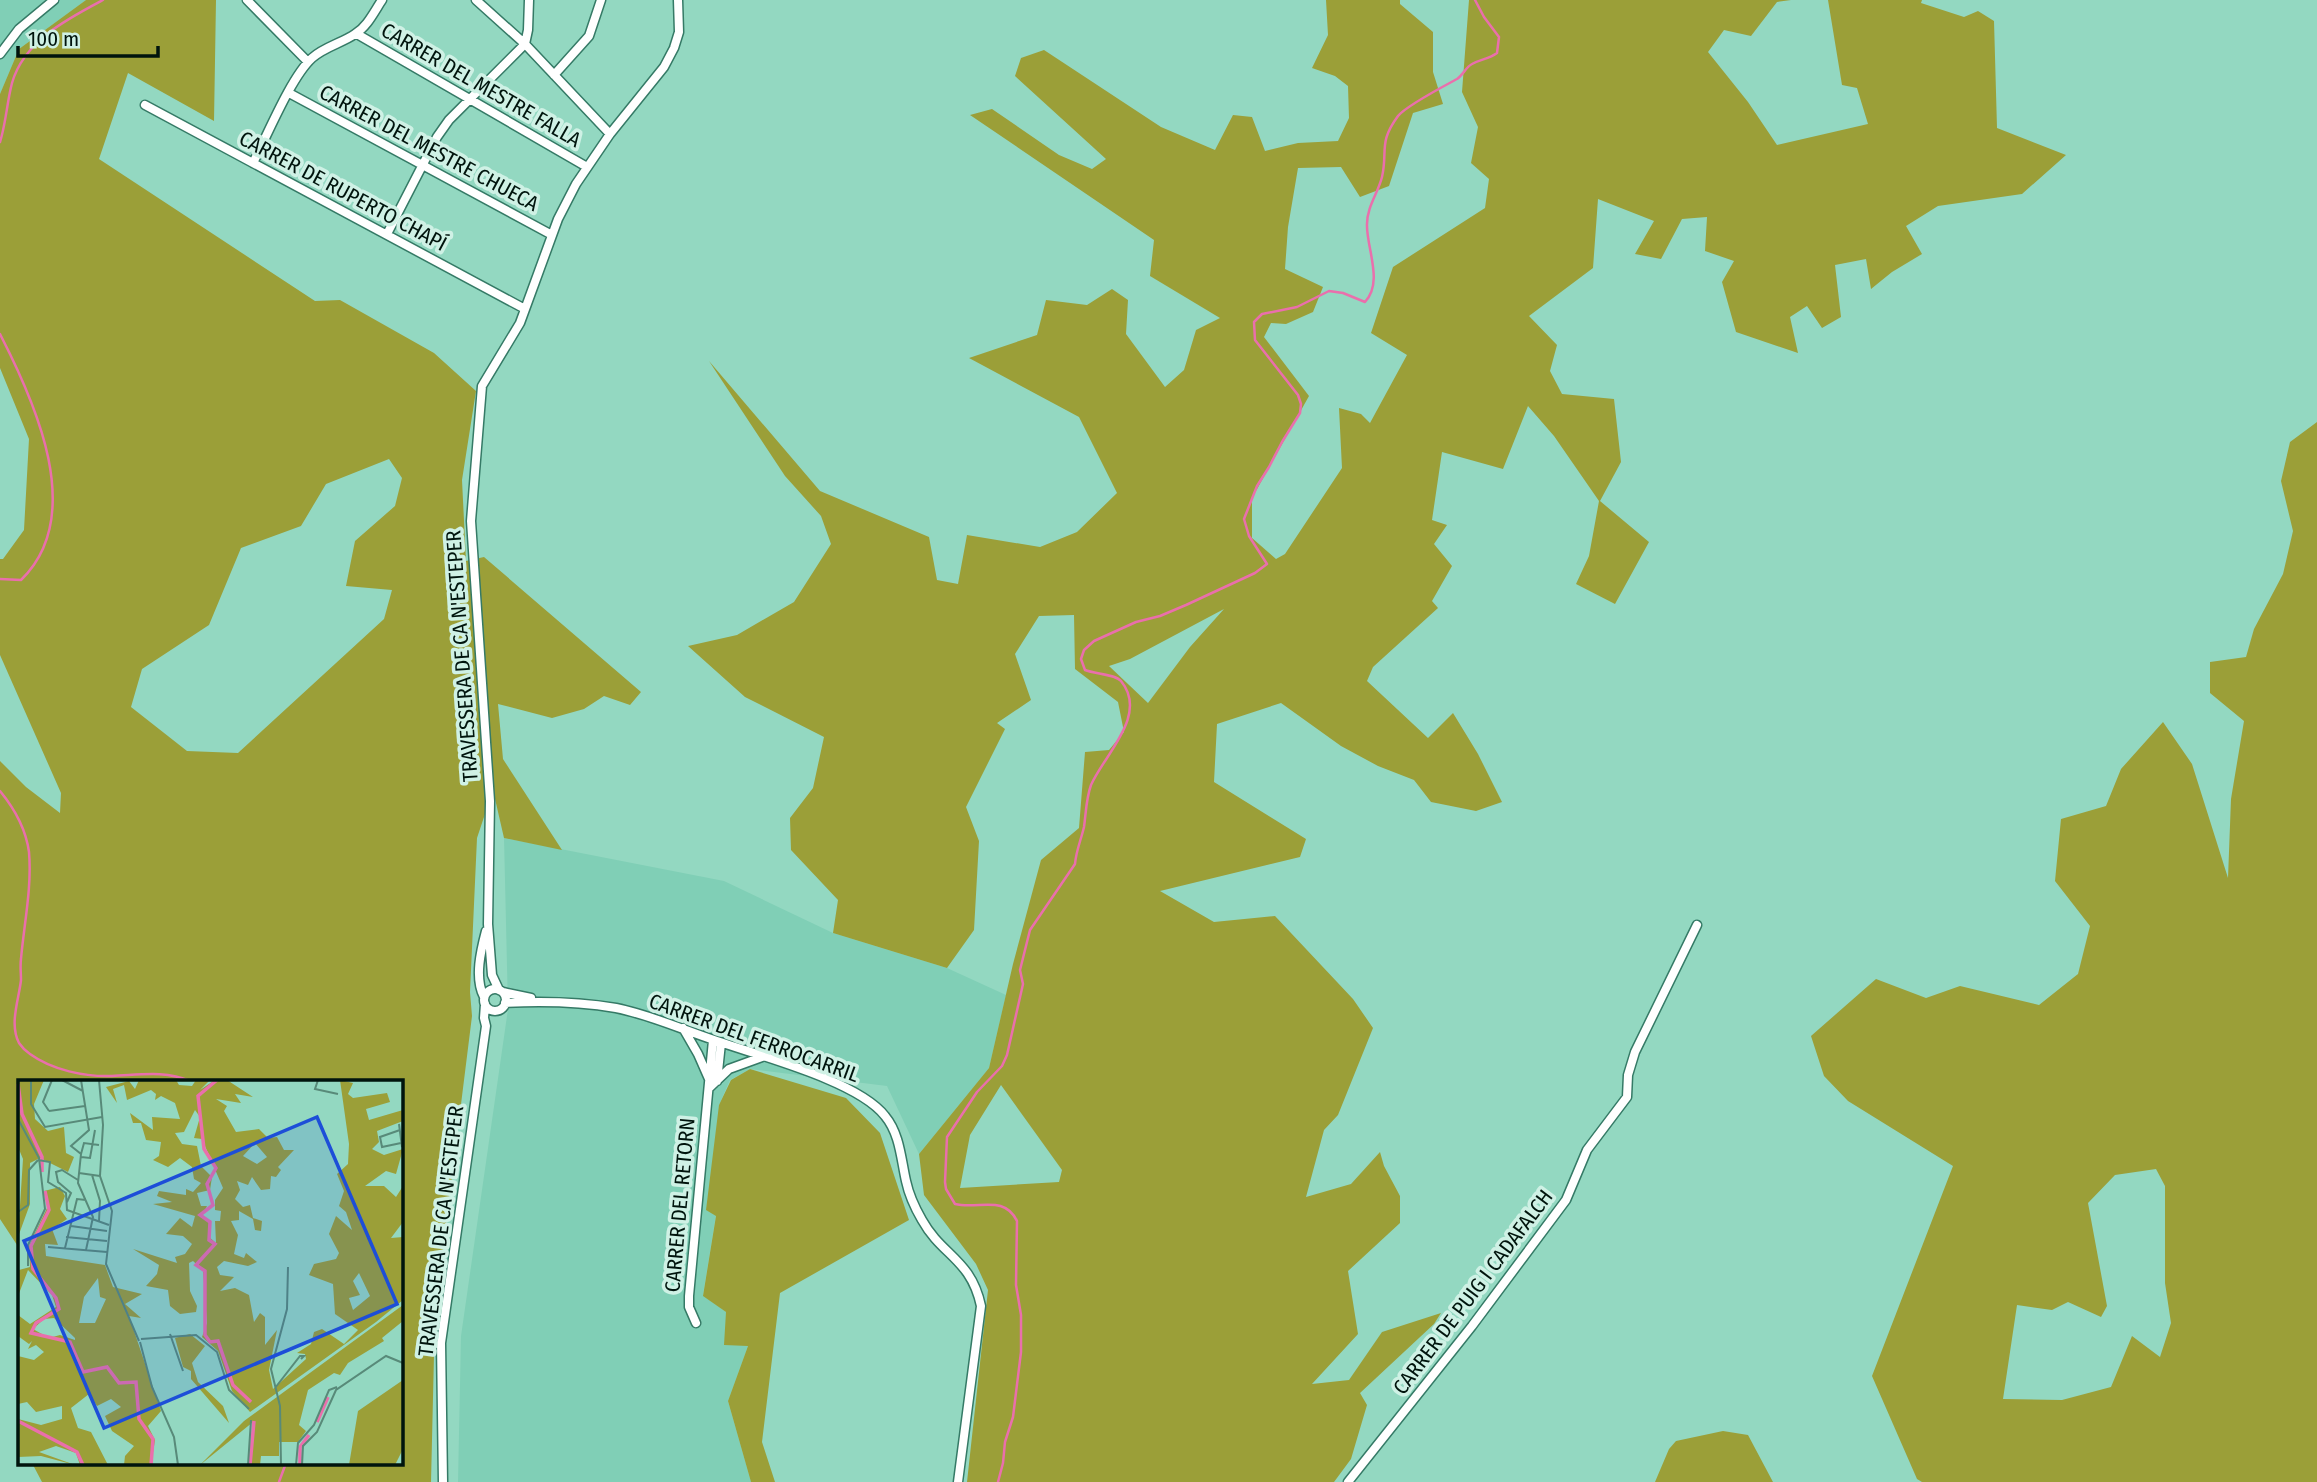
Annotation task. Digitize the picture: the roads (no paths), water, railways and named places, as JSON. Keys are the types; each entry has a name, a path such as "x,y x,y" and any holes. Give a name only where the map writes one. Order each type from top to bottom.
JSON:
{"street":[{"path":"0,54 19,29 54,0"},
{"path":"247,0 308,62"},
{"path":"253,163 308,62 314,56 357,34 382,0"},
{"path":"476,0 525,44 610,134"},
{"path":"387,234 422,164 449,120 525,44 529,0"},
{"path":"554,75 565,66 589,36 601,0"},
{"path":"526,309 564,204 610,134 664,67 674,48 679,32 678,0"},
{"name":"CARRER DEL MESTRE FALLA","path":"357,34 587,167"},
{"name":"CARRER DEL MESTRE CHUECA","path":"289,93 552,235"},
{"name":"CARRER DE RUPERTO CHAPÍ","path":"145,105 526,309"},
{"name":"TRAVESSERA DE CA N'ESTEPER","path":"501,991 492,975 488,925 490,801 471,521 482,386 526,309"},
{"name":"TRAVESSERA DE CA N'ESTEPER","path":"443,1482 441,1343 486,1026 484,1000 480,990 480,954 488,925"},
{"name":"CARRER DE PUIG I CADAFALCH","path":"1348,1482 1472,1326 1566,1200 1587,1150 1627,1097 1628,1075 1635,1052 1697,925"},
{"path":"490,990 501,991 505,1003 498,1010 489,1009 484,1000 490,990"},
{"name":"CARRER DEL FERROCARRIL","path":"501,991 544,1001 614,1008 648,1015 837,1083 874,1104 887,1117 895,1135 911,1198 924,1224 970,1275 979,1299 980,1325 958,1482"},
{"name":"CARRER DEL FERROCARRIL","path":"505,1003 544,1001"},
{"name":"TRAVESSERA DE CA N'ESTEPER","path":"486,1026 498,1010"},
{"name":"CARRER DEL RETORN","path":"683,1028 712,1083"},
{"name":"CARRER DEL RETORN","path":"695,1323 689,1307 689,1296 717,1041"},
{"path":"712,1083 729,1069 762,1057"}],"waterway":[{"path":"0,142 12,83 26,55 48,33 103,0"},
{"path":"998,1482 1005,1442 1013,1417 1021,1352 1021,1315 1016,1285 1017,1221 1012,1213 998,1205 955,1204 945,1182 947,1137 977,1092 1002,1066 1007,1055 1023,984 1020,970 1030,930 1075,864 1091,785 1127,721 1130,707 1128,694 1121,681 1085,670 1081,659 1084,650 1094,641 1136,622 1186,605 1255,573 1267,564 1249,536 1244,519 1257,486 1300,413 1301,404 1298,395 1255,340 1254,322 1262,314 1297,307 1329,291 1343,293 1365,302 1370,294 1374,275 1367,218 1382,177 1386,140 1392,125 1409,107 1457,79 1472,64 1497,53 1499,37 1475,0"},
{"path":"0,334 14,361 39,425 53,492 50,524 40,554 21,580 0,579"},
{"path":"0,791 19,820 29,852 30,865 21,980 15,1020 19,1043 39,1060 80,1074 161,1074 187,1080"},
{"path":"279,1482 286,1464"}]}
